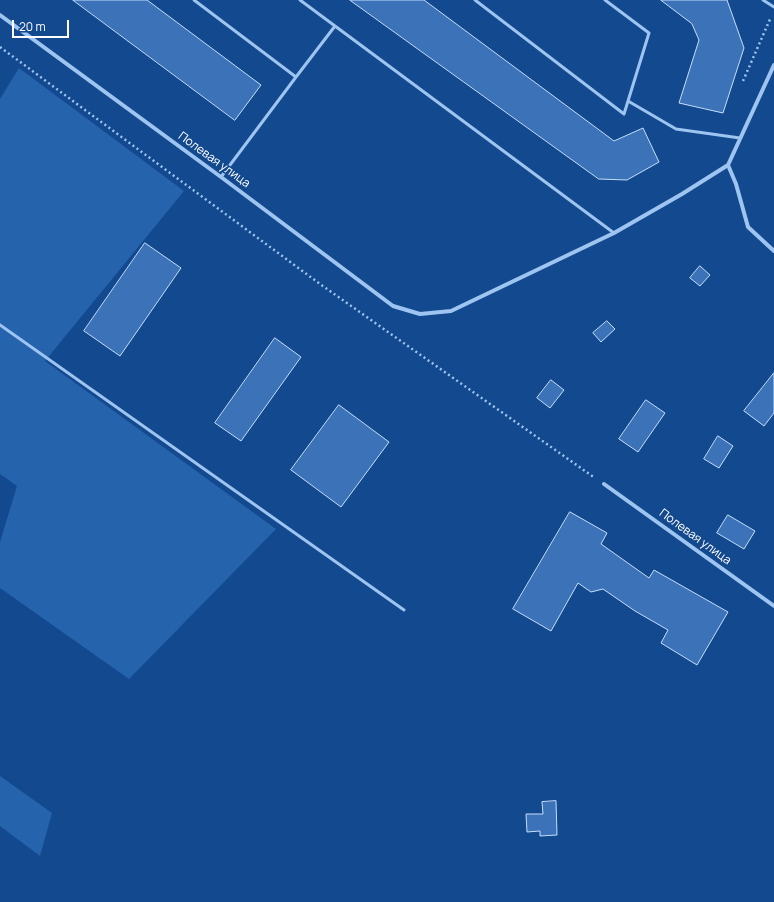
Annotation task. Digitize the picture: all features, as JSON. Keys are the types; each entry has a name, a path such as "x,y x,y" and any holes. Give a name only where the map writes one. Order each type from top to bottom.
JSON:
{"street":[{"name":"Полевая улица","path":"0,15 221,177 393,306 420,314 451,311 614,232"},
{"path":"614,232 682,194 728,165 774,65"},
{"path":"728,165 736,184 748,227 774,251"},
{"name":"Полевая улица","path":"604,484 774,606"}],"lane":[{"path":"194,0 296,77"},
{"path":"300,0 614,232"},
{"path":"475,0 624,114 649,32 605,0"},
{"path":"763,0 774,7"},
{"path":"221,177 335,26"},
{"path":"628,101 676,129 740,138"},
{"path":"0,325 404,610"}],"path":[{"path":"743,81 774,11"},
{"path":"0,47 320,284 604,484"}],"shaded area":[{"path":"19,68 184,191 45,361 276,529 129,679 0,588 0,542 17,486 0,474 0,99"},
{"path":"0,776 52,813 40,856 0,826"}],"building":[{"path":"73,0 147,0 261,85 235,120"},
{"path":"350,0 424,0 614,141 643,128 659,162 627,180 599,179"},
{"path":"661,0 727,0 744,48 723,113 679,103 699,40 692,24"},
{"path":"145,243 181,268 120,356 84,331"},
{"path":"700,266 710,275 700,286 690,278"},
{"path":"607,321 615,329 601,342 593,333"},
{"path":"275,338 301,357 241,441 215,423"},
{"path":"774,373 774,413 764,426 744,411"},
{"path":"551,380 564,390 550,408 537,398"},
{"path":"646,400 665,413 638,452 619,439"},
{"path":"339,405 389,442 341,507 291,470"},
{"path":"718,436 733,446 719,468 704,459"},
{"path":"570,512 607,533 601,544 649,578 654,570 728,612 697,665 661,643 668,630 635,611 603,589 591,592 578,583 551,631 513,609"},
{"path":"728,515 755,531 744,549 717,533"},
{"path":"556,801 557,835 540,836 540,831 527,832 526,814 543,814 542,802"}]}
